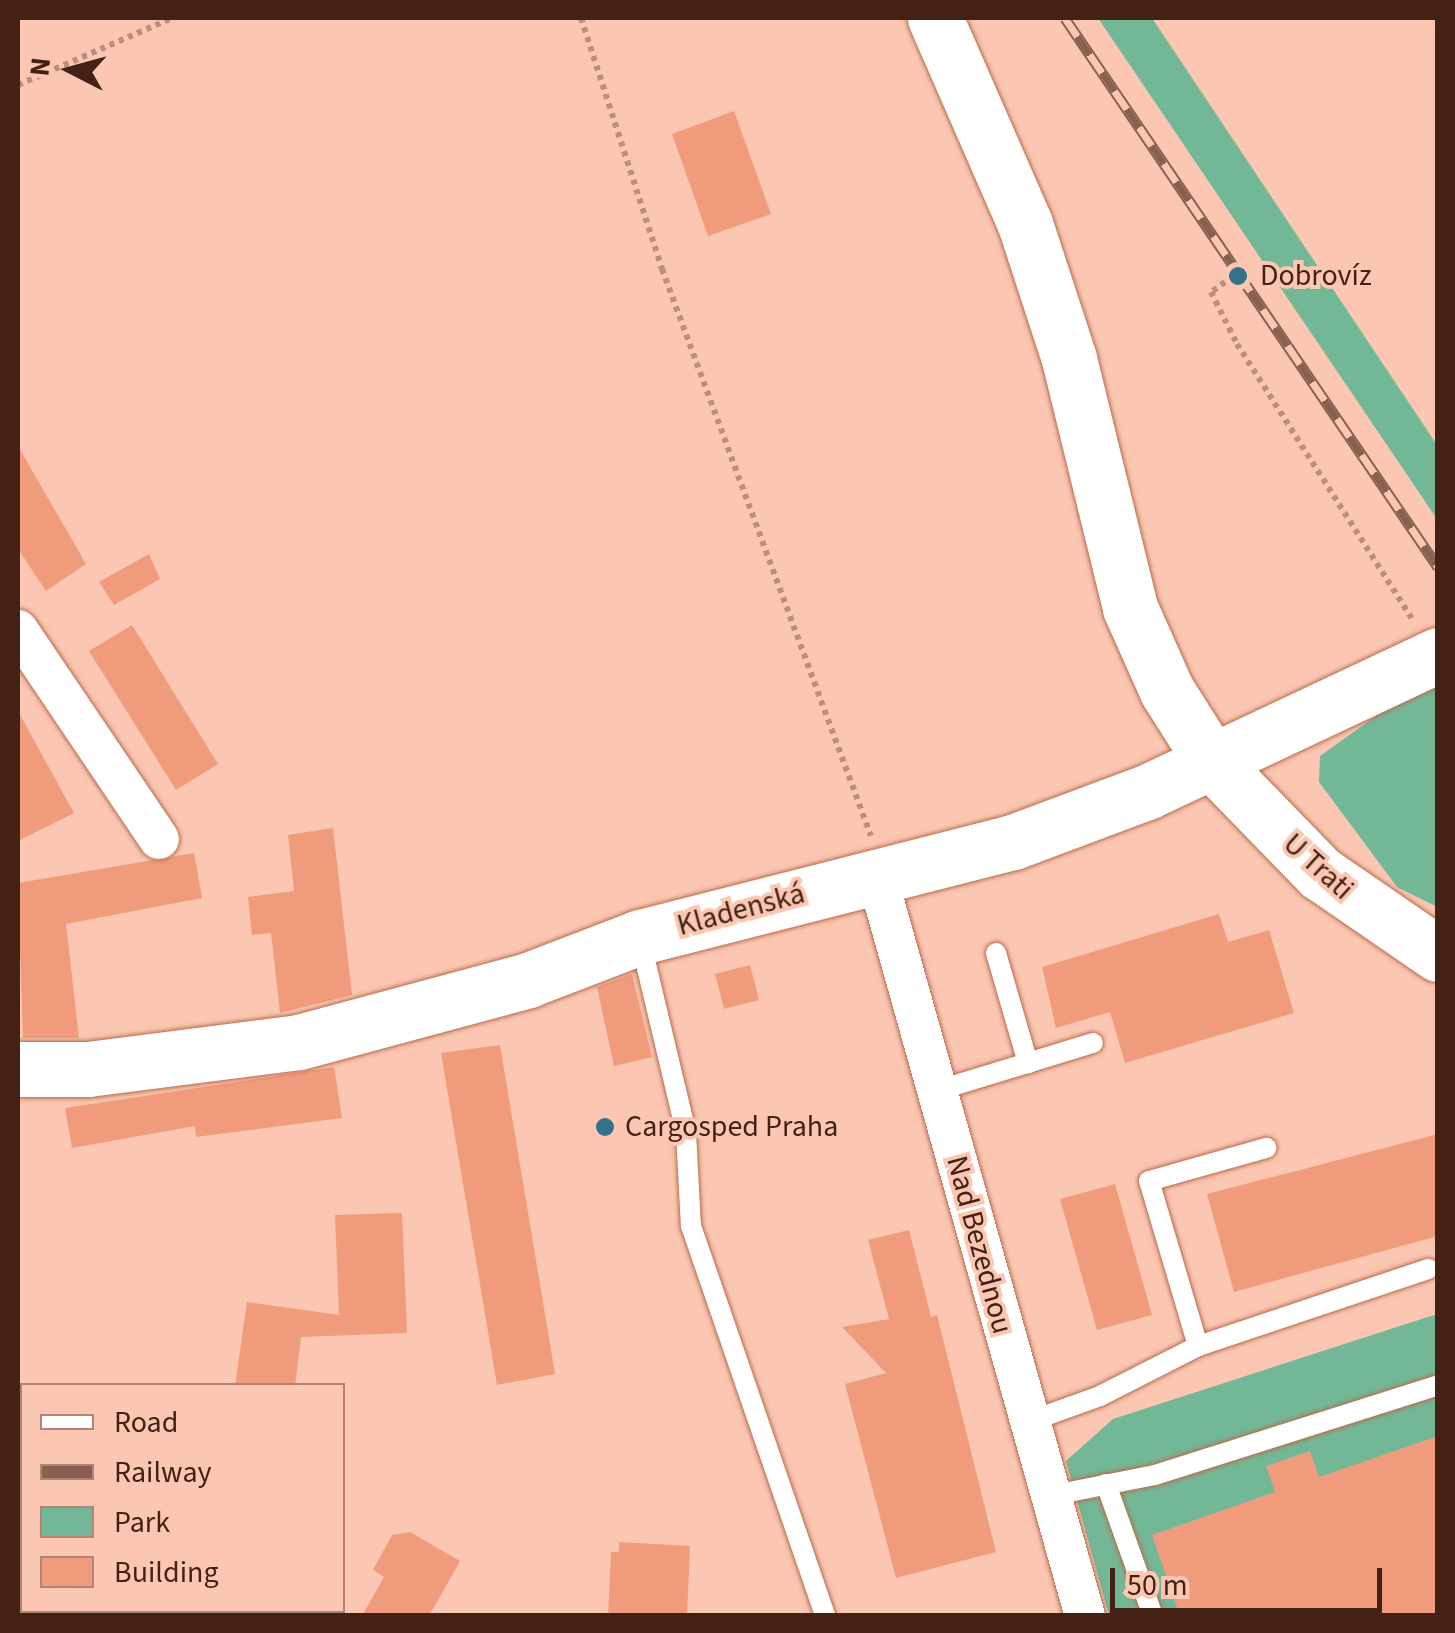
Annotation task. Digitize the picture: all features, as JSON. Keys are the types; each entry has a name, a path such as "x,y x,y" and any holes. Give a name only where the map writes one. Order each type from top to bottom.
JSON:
{"street":[{"name":"U Trati","path":"935,18 1025,224 1069,359 1130,608 1166,691 1212,762 1320,873 1438,954"},
{"path":"18,630 159,840"},
{"name":"Kladenská","path":"18,1070 88,1069 299,1042 528,980 640,937 876,873 1013,842 1212,762 1436,656"},
{"name":"Nad Bezednou","path":"876,873 1085,1616"}],"lane":[{"path":"640,937 686,1132 690,1226 825,1616"},
{"path":"996,953 1028,1062"},
{"path":"936,1090 1093,1043"},
{"path":"1198,1346 1148,1181 1266,1148"},
{"path":"1028,1422 1100,1396 1198,1346 1428,1269"},
{"path":"1049,1496 1155,1476 1438,1385"},
{"path":"1106,1484 1153,1616"}],"path":[{"path":"18,84 172,18"},
{"path":"581,18 662,269 869,817 876,873"},
{"path":"1226,282 1211,292 1237,344 1436,656"}],"green space":[{"path":"1098,18 1152,18 1437,445 1437,519"},
{"path":"1437,683 1437,907 1397,887 1319,782 1320,756 1376,716 1374,703"},
{"path":"1437,1314 1437,1615 1109,1615 1066,1461 1113,1419"}],"building":[{"path":"734,111 771,214 708,236 672,134"},
{"path":"18,446 86,564 46,591 18,549"},
{"path":"149,554 160,579 114,605 99,582"},
{"path":"132,625 218,764 176,790 89,651"},
{"path":"18,711 74,813 18,841"},
{"path":"333,828 352,995 280,1013 271,933 252,935 248,897 294,891 288,835"},
{"path":"194,853 202,898 66,924 79,1038 23,1038 18,883"},
{"path":"1219,914 1228,942 1269,930 1294,1013 1125,1063 1110,1012 1056,1028 1042,967"},
{"path":"750,965 759,1000 724,1009 715,974"},
{"path":"632,974 652,1057 614,1066 597,987"},
{"path":"500,1045 555,1374 497,1385 441,1053"},
{"path":"334,1067 342,1118 196,1137 195,1126 72,1148 65,1108"},
{"path":"1438,1134 1438,1236 1234,1292 1207,1194"},
{"path":"1115,1184 1152,1315 1097,1330 1060,1199"},
{"path":"402,1213 407,1333 301,1337 295,1383 235,1383 247,1302 339,1315 335,1215"},
{"path":"909,1230 931,1317 937,1315 996,1552 896,1578 845,1384 886,1373 842,1327 889,1319 868,1240"},
{"path":"1438,1436 1438,1616 1180,1616 1152,1535 1275,1492 1266,1466 1310,1451 1319,1477"},
{"path":"410,1532 460,1561 429,1616 362,1616 384,1577 373,1570 392,1535"},
{"path":"619,1542 690,1546 687,1616 608,1616 611,1552 619,1552"}],"railway":[{"path":"1065,18 1438,567"}],"place":[{"name":"Dobrovíz","path":"1238,276"},
{"name":"Cargosped Praha","path":"605,1127"}]}
